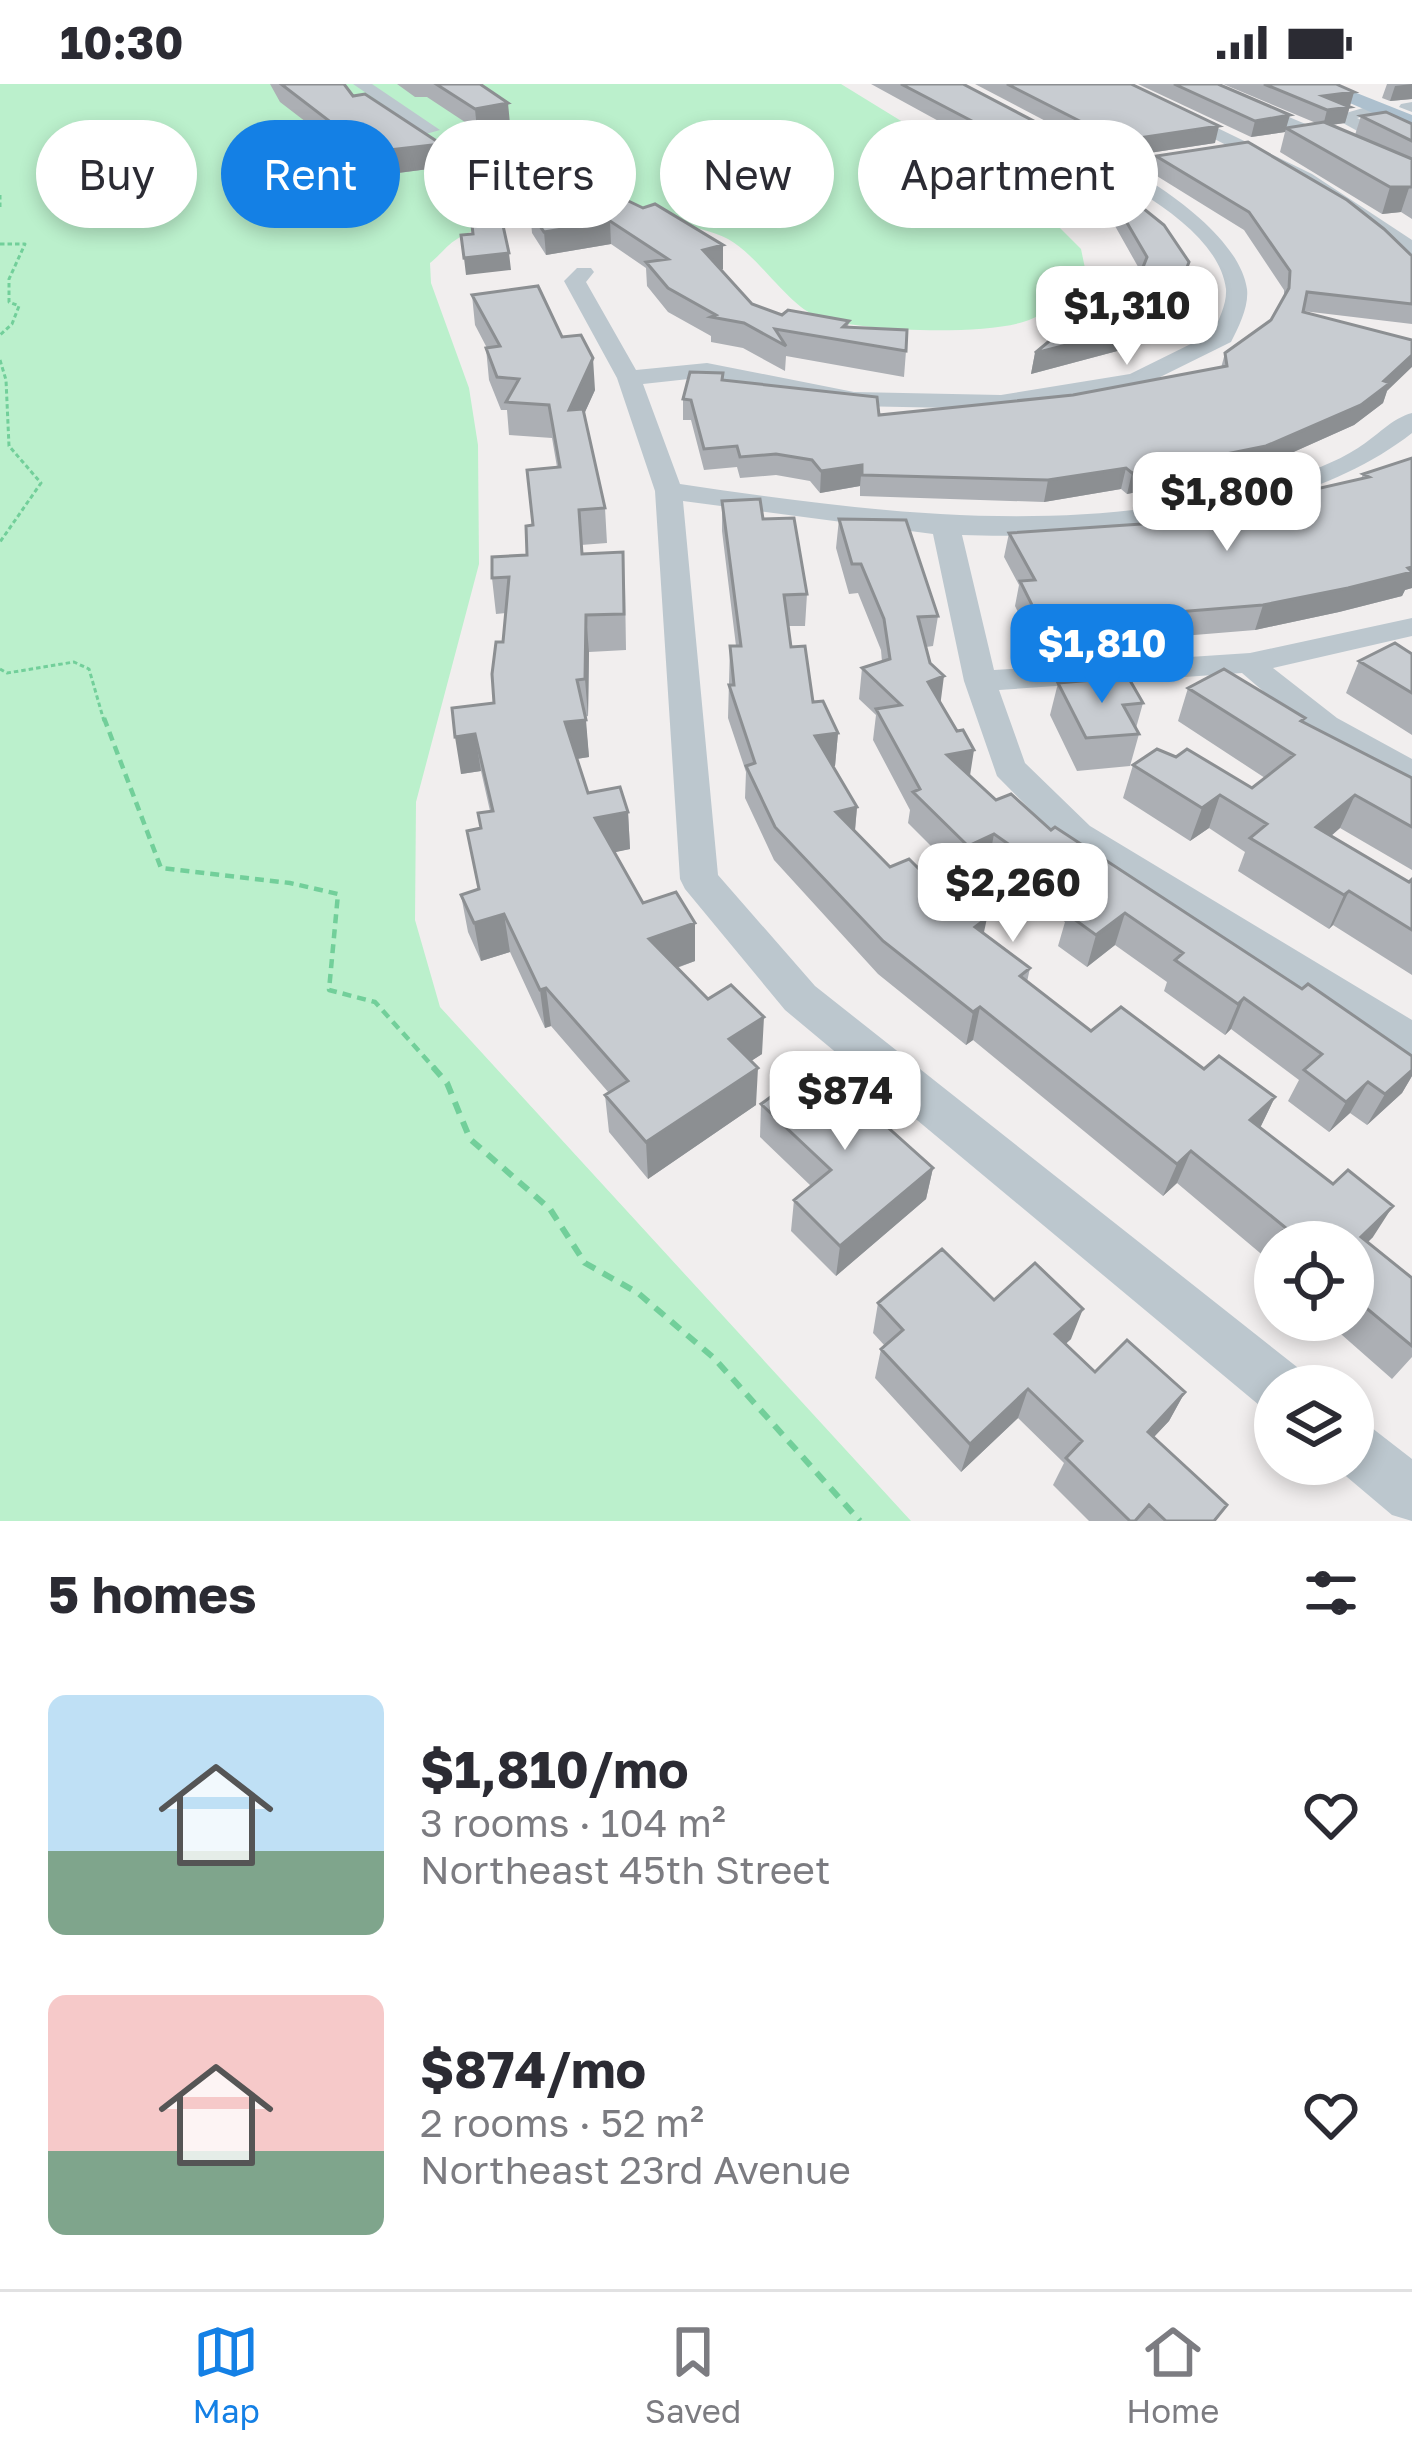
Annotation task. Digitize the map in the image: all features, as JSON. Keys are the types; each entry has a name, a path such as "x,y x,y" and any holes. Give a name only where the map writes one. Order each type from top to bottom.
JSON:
{"main road":[{"path":"1316,84 1368,105 1411,115"}],"street":[{"path":"361,84 424,125"},
{"path":"1114,84 1304,177 1348,184 1332,193 1412,248"},
{"path":"1198,84 1412,182"},
{"path":"1205,155 1320,137 1368,105 1412,141"},
{"path":"628,378 706,370 854,399 1001,402 1136,380 1223,337 1237,292 1220,249 1158,198"},
{"path":"584,272 575,280 628,378 669,491 699,879 800,998 1254,1367"},
{"path":"669,491 831,517 946,527 1171,512 1336,470 1380,446 1412,421"},
{"path":"946,527 980,681 1009,768 1077,835 1412,1041"},
{"path":"980,681 1250,663 1412,627"},
{"path":"1250,663 1286,702 1334,734 1412,773"},
{"path":"1374,1464 1412,1495"}],"path":[{"path":"0,195 0,209"},
{"path":"0,244 25,244 9,279 9,302 19,306 13,324 0,335"},
{"path":"0,360 6,370 3,413 9,449 40,483 0,542"},
{"path":"0,669 8,673 74,662 89,669 112,747 161,868 290,883 338,894 329,990 375,1002 446,1083 470,1139 550,1209 585,1263 638,1293 714,1358 860,1521"}],"green space":[{"path":"0,84 841,84 900,120 858,120 858,228 1060,228 1081,249 1086,273 1078,295 1029,320 955,330 837,322 818,317 795,302 728,239 695,228 834,228 834,120 660,120 660,221 636,218 636,120 424,120 424,228 481,228 457,239 430,263 431,283 469,388 478,445 479,564 416,802 415,920 440,1007 911,1521 0,1521"}],"building":[{"path":"281,84 344,84 353,96 365,94 424,133 424,146 400,149 400,120 328,120"},
{"path":"436,84 480,84 508,103 475,109"},
{"path":"901,84 963,84 1032,120 970,120"},
{"path":"1007,84 1131,84 1219,126 1158,135 1158,120 1078,120"},
{"path":"1174,84 1218,84 1290,115 1255,121"},
{"path":"1264,84 1336,84 1354,92 1323,96 1350,107 1327,110"},
{"path":"1386,112 1412,124 1412,141 1361,116"},
{"path":"1324,122 1412,159 1412,187 1390,187 1286,128"},
{"path":"1248,142 1347,200 1412,256 1412,304 1307,292 1303,312 1412,340 1412,355 1384,381 1390,383 1361,405 1266,446 1132,473 1126,468 1048,480 862,475 862,465 821,471 812,460 776,454 740,457 737,446 704,449 691,400 683,399 690,372 723,373 722,380 877,397 879,415 1073,395 1227,366 1225,353 1271,320 1289,288 1290,271 1249,212 1158,156"},
{"path":"636,205 660,207 660,228 695,228 723,245 703,250 752,304 782,315 788,310 849,321 843,327 907,330 906,351 775,329 786,346 744,323 711,317 716,315 668,288 646,262 668,259 621,228 636,228"},
{"path":"1158,220 1189,262 1173,304 1167,302 1141,326 1035,353 1119,283 1135,287 1147,257 1130,228 1158,228"},
{"path":"472,228 504,228 509,253 464,258 461,235 473,234"},
{"path":"538,286 562,337 581,335 593,358 569,410 583,409 605,508 579,510 582,554 623,552 624,614 586,615 585,679 577,680 586,720 565,722 588,793 620,787 628,812 595,818 643,903 676,892 695,923 649,939 708,999 731,985 764,1017 729,1039 758,1068 646,1142 605,1095 628,1081 546,988 540,990 504,914 474,923 461,895 479,889 467,831 481,828 478,813 493,811 475,734 455,737 452,708 494,703 492,674 496,642 503,642 509,577 492,578 492,557 527,555 526,526 533,525 527,470 560,467 549,405 506,402 519,379 497,377 486,348 500,346 472,295"},
{"path":"1412,458 1412,567 1408,568 1412,572 1263,605 1041,623 1020,581 1035,580 1009,533 1171,522 1369,477 1363,474"},
{"path":"760,499 763,519 794,518 807,594 784,595 791,647 805,646 813,702 823,701 838,733 815,736 857,807 836,812 890,867 909,859 950,900 957,895 987,918 975,927 1030,968 1020,976 1091,1031 1121,1007 1204,1069 1219,1056 1275,1097 1250,1120 1333,1184 1348,1170 1393,1206 1374,1224 1277,1221 1191,1151 1177,1164 980,1007 973,1012 883,941 775,827 746,766 755,763 729,685 734,685 730,646 741,646 722,501"},
{"path":"839,519 906,520 938,616 918,617 930,663 944,676 928,682 974,750 947,755 996,800 1011,794 1051,830 1055,827 1302,989 1308,984 1412,1056 1412,1070 1385,1094 1368,1082 1346,1102 1304,1070 1322,1054 1244,998 1238,1004 1175,960 1183,953 1125,913 1096,935 1067,914 1087,899 994,834 968,846 913,792 920,789 876,709 901,705 862,668 890,659 884,619 861,564 852,564"},
{"path":"1395,643 1412,654 1412,693 1359,661"},
{"path":"1224,669 1305,718 1301,721 1412,778 1412,827 1355,795 1316,827 1409,882 1412,879 1412,930 1250,838 1267,824 1220,795 1202,808 1133,765 1157,749 1176,757 1187,749 1252,788 1294,755 1188,688"},
{"path":"1128,677 1143,703 1123,705 1139,734 1086,738 1058,683"},
{"path":"816,1063 933,1168 840,1246 794,1200 831,1170 761,1104"},
{"path":"1374,1247 1412,1278 1412,1346 1374,1314"},
{"path":"942,1249 994,1300 1035,1263 1083,1309 1055,1334 1095,1372 1127,1340 1185,1392 1148,1432 1227,1505 1214,1521 1166,1521 1149,1505 1130,1521 1066,1458 1082,1441 1028,1389 970,1444 881,1349 903,1330 878,1303"}]}
